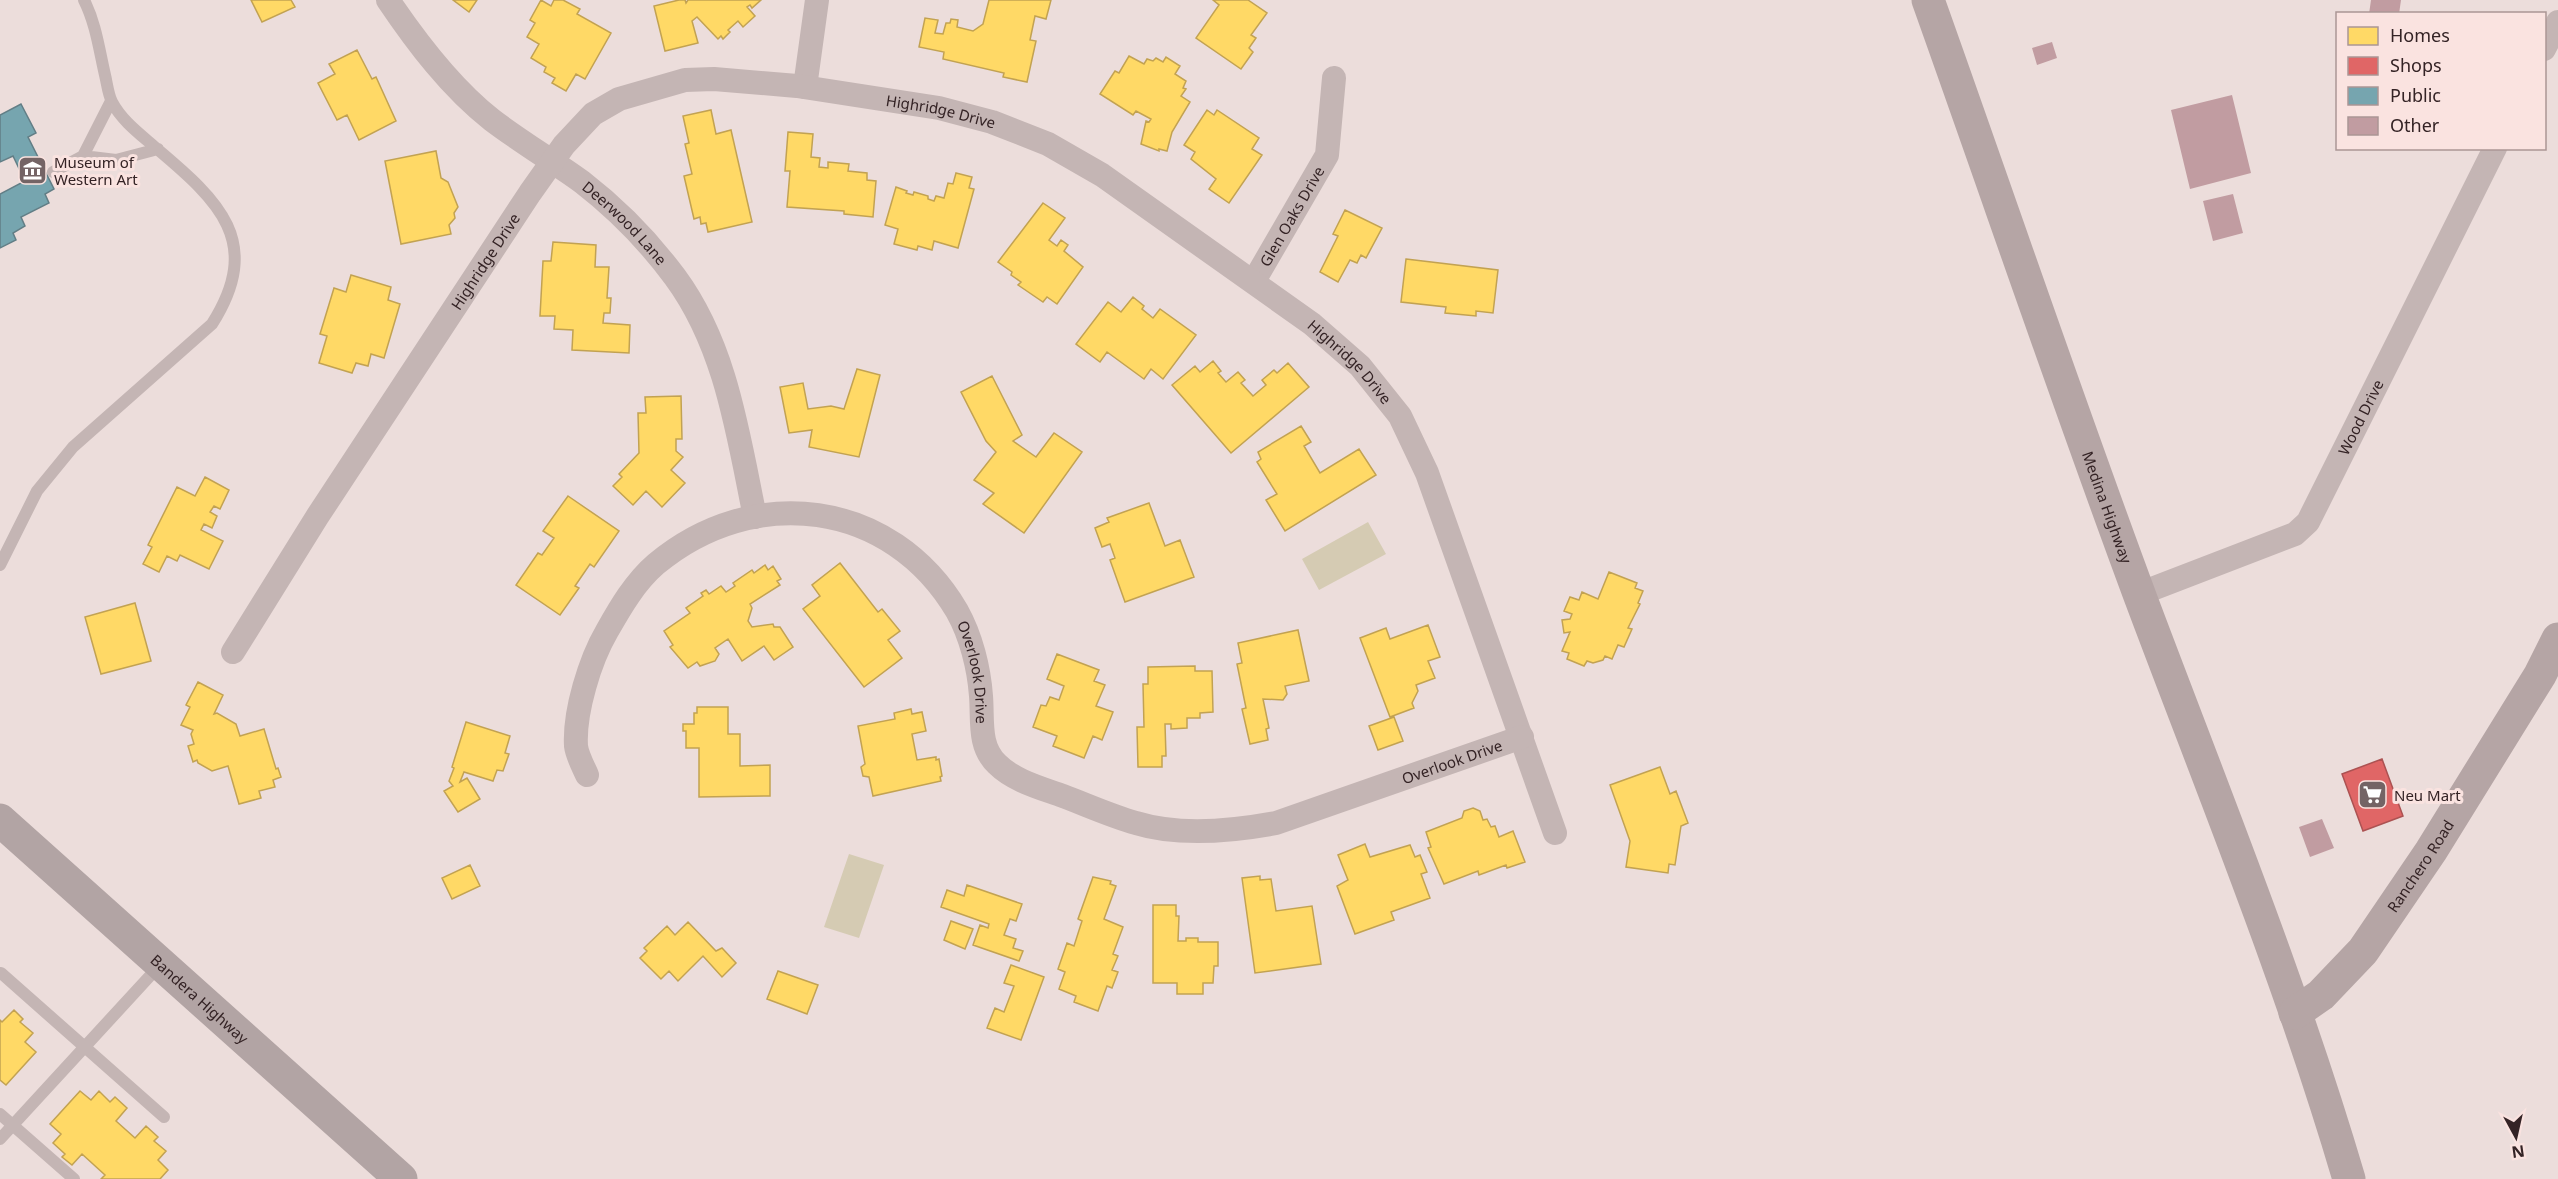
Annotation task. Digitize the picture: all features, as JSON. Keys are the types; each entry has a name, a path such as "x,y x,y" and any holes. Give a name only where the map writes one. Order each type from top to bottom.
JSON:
{"main road":[{"name":"Medina Highway","path":"1928,0 2139,594 2295,1013 2349,1179"},
{"name":"Ranchero Road","path":"2295,1013 2321,995 2363,951 2431,851 2540,675 2558,639"},
{"name":"Bandera Highway","path":"0,820 401,1179"}],"street":[{"name":"Deerwood Lane","path":"388,0 409,32 448,78 491,119 583,183 643,238 676,278 702,322 720,366 734,411 755,517"},
{"path":"805,87 817,0"},
{"path":"2546,45 2558,22"},
{"name":"Glen Oaks Drive","path":"1254,281 1327,155 1334,78"},
{"name":"Highridge Drive","path":"233,652 317,517 552,162 564,145 593,114 619,99 685,80 714,79 805,87 939,108 992,122 1048,144 1110,181 1254,281 1312,324 1360,366 1400,416 1427,473 1556,833"},
{"name":"Wood Drive","path":"2139,594 2295,534 2308,522 2494,150"},
{"name":"Overlook Drive","path":"587,775 576,748 578,718 586,682 600,642 622,604 655,565 699,536 755,517 802,512 852,521 895,543 930,574 957,612 974,653 981,695 982,729 987,752 998,765 1022,781 1138,824 1190,830 1233,831 1276,823 1522,737"}],"lane":[{"path":"0,565 37,491 73,447 212,324 225,305 233,281 236,257 231,232 219,207 129,125 111,100 94,20 84,0"},
{"path":"83,156 111,100"},
{"path":"53,172 83,156 116,160 158,149"},
{"path":"0,1139 161,964"},
{"path":"1,973 164,1117"},
{"path":"0,1114 74,1179"}],"shaded area":[{"path":"1368,522 1386,554 1319,590 1302,559"},
{"path":"849,854 884,865 859,938 824,927"}],"building: Homes":[{"path":"251,0 291,0 295,7 262,22"},
{"path":"453,0 477,0 469,12"},
{"path":"541,0 551,6 554,0 563,0 580,9 577,14 611,33 585,79 576,74 566,91 552,83 555,78 544,72 546,67 531,58 539,44 527,37 535,23 530,20"},
{"path":"685,0 686,3 688,0 761,0 752,8 750,5 747,7 755,16 743,27 738,21 728,30 730,32 723,39 721,36 718,39 697,17 692,21 698,43 665,51 654,6"},
{"path":"989,0 1051,0 1046,19 1035,16 1030,40 1036,41 1027,82 1003,77 1004,73 943,59 944,52 919,47 925,18 938,20 935,33 943,34 946,23 950,23 951,19 958,20 957,27 973,31 983,24"},
{"path":"1213,0 1248,0 1267,13 1251,35 1256,38 1249,48 1253,52 1241,69 1196,38 1219,5"},
{"path":"357,50 372,79 376,77 396,121 359,140 347,115 337,120 318,83 335,74 329,64"},
{"path":"1129,56 1144,64 1147,59 1153,61 1156,58 1163,62 1166,57 1180,66 1175,74 1186,81 1183,88 1186,89 1181,96 1190,102 1172,132 1167,151 1159,149 1159,151 1141,144 1146,121 1149,122 1151,119 1136,111 1133,115 1100,94 1115,71 1119,73"},
{"path":"711,110 716,134 731,130 752,222 708,232 706,223 701,224 700,217 694,219 684,176 692,174 685,144 689,143 683,116"},
{"path":"1207,110 1214,115 1217,110 1259,138 1252,149 1262,155 1229,203 1209,189 1216,179 1191,159 1195,152 1184,145"},
{"path":"788,132 813,134 811,157 820,158 819,167 828,168 828,162 849,164 848,171 867,173 867,180 876,181 873,217 844,214 844,211 787,207 790,171 785,171"},
{"path":"436,151 441,178 448,182 458,207 454,213 455,218 449,225 451,234 401,244 385,161"},
{"path":"956,173 972,177 969,188 974,189 958,248 934,241 932,250 918,246 917,250 894,244 898,229 885,225 896,187 913,195 914,192 928,196 928,199 934,201 936,196 944,198 948,183 953,184"},
{"path":"1043,203 1065,218 1049,240 1057,246 1061,240 1068,245 1064,251 1083,267 1057,304 1047,297 1043,302 1018,285 1021,282 998,262"},
{"path":"1345,210 1382,228 1366,258 1361,255 1357,263 1350,260 1338,282 1320,272 1338,236 1333,234"},
{"path":"553,242 596,245 595,267 609,267 607,298 611,298 610,313 604,313 603,323 630,325 629,353 572,350 573,330 554,329 555,316 540,316 543,261 551,261"},
{"path":"1406,259 1498,270 1493,313 1476,311 1476,316 1445,313 1446,307 1401,302"},
{"path":"351,275 391,287 388,300 400,304 384,358 371,354 368,366 356,363 352,373 319,363 327,336 320,334 334,288 346,292"},
{"path":"1133,297 1153,318 1160,309 1196,335 1163,379 1151,369 1144,379 1107,352 1100,362 1076,344 1108,302 1121,312"},
{"path":"1213,361 1221,371 1218,373 1226,382 1238,372 1245,380 1241,383 1253,396 1266,385 1262,380 1274,370 1277,373 1288,363 1309,387 1231,453 1172,385 1195,366 1200,372"},
{"path":"857,369 880,375 859,457 809,447 812,430 789,433 780,387 803,383 808,409 831,406 844,409"},
{"path":"992,376 1022,435 1013,441 1036,457 1054,433 1082,452 1024,533 983,504 994,493 974,480 996,452 986,441 961,392"},
{"path":"681,396 682,439 676,439 676,451 683,457 671,470 685,483 662,507 646,491 633,505 613,486 622,477 619,474 639,453 638,413 646,413 645,397"},
{"path":"1301,426 1311,442 1304,446 1320,473 1359,449 1376,475 1285,531 1266,500 1277,494 1257,462 1261,459 1258,452"},
{"path":"205,477 229,490 220,509 214,506 210,512 217,516 212,528 204,524 201,530 223,541 209,569 180,555 177,561 167,556 159,572 143,564 152,547 148,545 177,487 195,496"},
{"path":"568,496 619,531 594,567 590,564 575,586 579,588 560,615 516,585 538,553 542,555 554,538 543,531"},
{"path":"1149,503 1165,546 1180,540 1194,577 1125,602 1110,560 1115,558 1110,544 1102,547 1095,528 1109,522 1107,518"},
{"path":"840,563 878,612 882,609 900,631 888,640 902,658 864,687 803,609 820,596 812,585"},
{"path":"765,565 768,570 773,566 781,579 777,581 780,585 750,604 752,608 748,621 752,627 773,624 774,627 780,627 793,647 774,660 764,646 742,661 728,639 715,648 719,654 715,661 700,666 697,662 688,668 670,647 673,645 664,631 690,613 686,608 703,596 701,593 706,590 709,594 721,586 726,592 735,586 733,583 752,570 754,573"},
{"path":"1609,572 1637,583 1635,588 1643,591 1638,603 1640,604 1628,628 1632,629 1624,647 1618,645 1612,659 1605,656 1603,660 1593,663 1587,661 1584,666 1567,659 1569,653 1562,651 1570,632 1564,633 1562,620 1570,619 1572,614 1564,611 1570,597 1579,600 1582,592 1598,599"},
{"path":"135,603 151,661 101,674 85,617"},
{"path":"1428,625 1440,657 1428,661 1435,678 1416,685 1418,691 1412,703 1414,708 1390,717 1360,638 1386,628 1390,639"},
{"path":"1298,630 1309,681 1285,686 1287,694 1283,700 1263,699 1269,728 1266,729 1268,740 1250,744 1242,709 1246,708 1237,664 1242,663 1238,643"},
{"path":"1057,654 1099,670 1094,681 1105,685 1096,706 1113,712 1102,740 1093,736 1084,758 1053,746 1057,736 1033,727 1041,705 1046,706 1050,697 1059,700 1064,686 1047,679"},
{"path":"1195,666 1195,671 1212,671 1213,712 1200,713 1200,718 1187,718 1187,728 1171,729 1171,724 1165,724 1166,756 1162,756 1162,767 1138,767 1137,727 1144,727 1143,684 1148,684 1148,667"},
{"path":"198,682 223,695 214,714 217,713 236,724 240,736 264,729 276,769 278,768 281,777 273,780 275,787 259,791 261,798 239,804 228,766 212,771 198,763 197,760 193,762 188,746 194,744 191,734 193,730 181,725 190,707 186,705"},
{"path":"697,707 728,707 728,734 740,734 740,766 770,765 770,796 699,797 699,748 686,748 686,731 683,731 683,724 694,724 694,713 697,713"},
{"path":"911,709 912,714 922,712 926,731 912,734 917,760 936,757 936,760 939,759 941,781 873,796 869,777 863,776 861,767 865,764 858,726 895,719 894,713"},
{"path":"1394,717 1403,741 1378,750 1369,726"},
{"path":"466,722 510,736 505,753 509,754 503,771 497,770 493,781 464,772 460,782 467,778 480,799 458,812 444,791 453,786 449,781"},
{"path":"1660,767 1670,794 1676,791 1688,823 1681,826 1675,865 1669,864 1668,873 1626,867 1630,841 1610,785"},
{"path":"1473,808 1480,811 1483,820 1487,819 1491,827 1495,826 1499,837 1513,831 1525,862 1507,868 1506,865 1479,875 1478,871 1444,884 1428,848 1431,847 1426,832 1462,818 1464,811"},
{"path":"1365,844 1370,857 1410,845 1415,857 1420,855 1427,872 1421,874 1430,898 1391,912 1394,920 1355,934 1337,886 1348,880 1338,855"},
{"path":"470,865 480,886 452,899 442,878"},
{"path":"1260,876 1260,880 1271,879 1276,911 1312,906 1321,964 1255,973 1242,878"},
{"path":"1093,877 1111,881 1110,884 1116,886 1104,919 1123,927 1113,954 1118,956 1112,970 1118,972 1112,988 1107,986 1098,1011 1074,1002 1076,996 1059,989 1065,972 1058,969 1067,943 1074,946 1082,921 1078,919"},
{"path":"967,885 1022,904 1016,921 1010,919 1004,935 1016,939 1013,948 1023,951 1019,961 973,945 980,925 988,928 989,924 941,907 947,890 964,896"},
{"path":"1153,905 1176,905 1176,916 1179,916 1178,941 1198,938 1198,942 1218,942 1218,966 1214,966 1213,983 1203,983 1203,994 1177,994 1177,983 1153,983"},
{"path":"951,921 973,929 965,949 944,940"},
{"path":"688,922 716,951 722,948 736,963 722,977 703,956 678,981 669,971 661,979 640,958 647,951 644,948 667,926 675,935"},
{"path":"1011,965 1044,977 1021,1040 987,1028 995,1008 1004,1012 1014,986 1004,983"},
{"path":"778,971 818,985 807,1014 767,999"},
{"path":"14,1010 23,1019 20,1022 33,1033 25,1042 36,1052 6,1085 0,1080 0,1020 2,1022"},
{"path":"80,1091 91,1100 99,1091 110,1102 115,1097 127,1108 116,1121 135,1138 146,1126 158,1137 154,1141 166,1151 158,1160 168,1170 160,1179 101,1179 105,1175 82,1154 72,1165 62,1157 65,1154 53,1143 61,1134 50,1124"}],"building: Shops":[{"name":"Neu Mart","path":"2382,759 2403,816 2363,831 2342,774"}],"building: Public":[{"name":"Museum of Western Art","path":"21,104 36,133 28,137 54,189 45,194 49,203 21,217 25,226 13,233 16,240 0,248 0,194 25,181 13,156 0,162 0,115"}],"building: Other":[{"path":"2371,0 2401,0 2399,12 2369,12"},
{"path":"2052,42 2057,58 2037,65 2032,48"},
{"path":"2232,95 2251,173 2190,189 2171,110"},
{"path":"2233,194 2243,233 2213,241 2203,201"},
{"path":"2322,819 2334,848 2310,857 2299,827"}],"place":[{"name":"Museum of Western Art","path":"33,171"},
{"name":"Neu Mart","path":"2373,795"}]}
